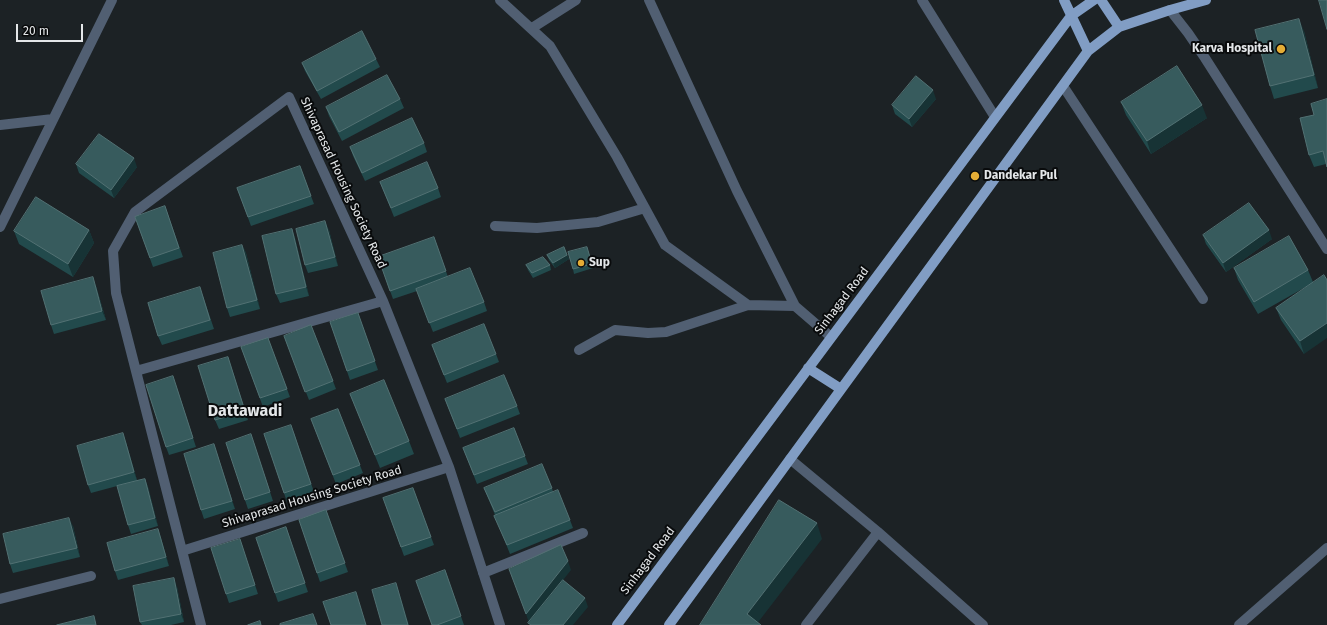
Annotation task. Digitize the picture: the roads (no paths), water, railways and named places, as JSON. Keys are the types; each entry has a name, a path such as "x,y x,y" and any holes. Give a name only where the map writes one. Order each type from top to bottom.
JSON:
{"main road":[{"path":"1064,0 1088,52"},
{"name":"Sinhagad Road","path":"617,625 1071,16 1094,0"},
{"path":"1101,0 1117,28"},
{"path":"670,625 1088,52 1117,28 1170,10 1206,0"},
{"path":"808,368 841,389"}],"street":[{"path":"0,227 112,0"},
{"path":"500,0 550,46 617,157 665,246 748,304"},
{"path":"532,28 576,0"},
{"path":"649,0 737,191 795,306 831,337"},
{"path":"922,0 995,117"},
{"path":"1170,10 1205,58 1326,246"},
{"path":"1063,86 1203,299"},
{"name":"Shivaprasad Housing Society Road","path":"201,625 116,293 113,251 135,212 289,97 383,301 449,467 500,625"},
{"path":"0,125 53,119"},
{"path":"495,226 537,228 598,222 644,208"},
{"path":"136,371 383,301"},
{"path":"579,350 615,330 648,333 666,332 748,304 795,306"},
{"path":"790,459 878,532 982,625"},
{"name":"Shivaprasad Housing Society Road","path":"182,551 449,467"},
{"path":"806,625 878,532"},
{"path":"483,573 583,533"},
{"path":"1239,625 1327,548"},
{"path":"0,599 91,576"}],"place":[{"name":"Karva Hospital","path":"1281,49"},
{"name":"Dandekar Pul","path":"975,176"},
{"name":"Sup","path":"581,263"}],"district":[{"name":"Dattawadi","path":"245,412"}]}
